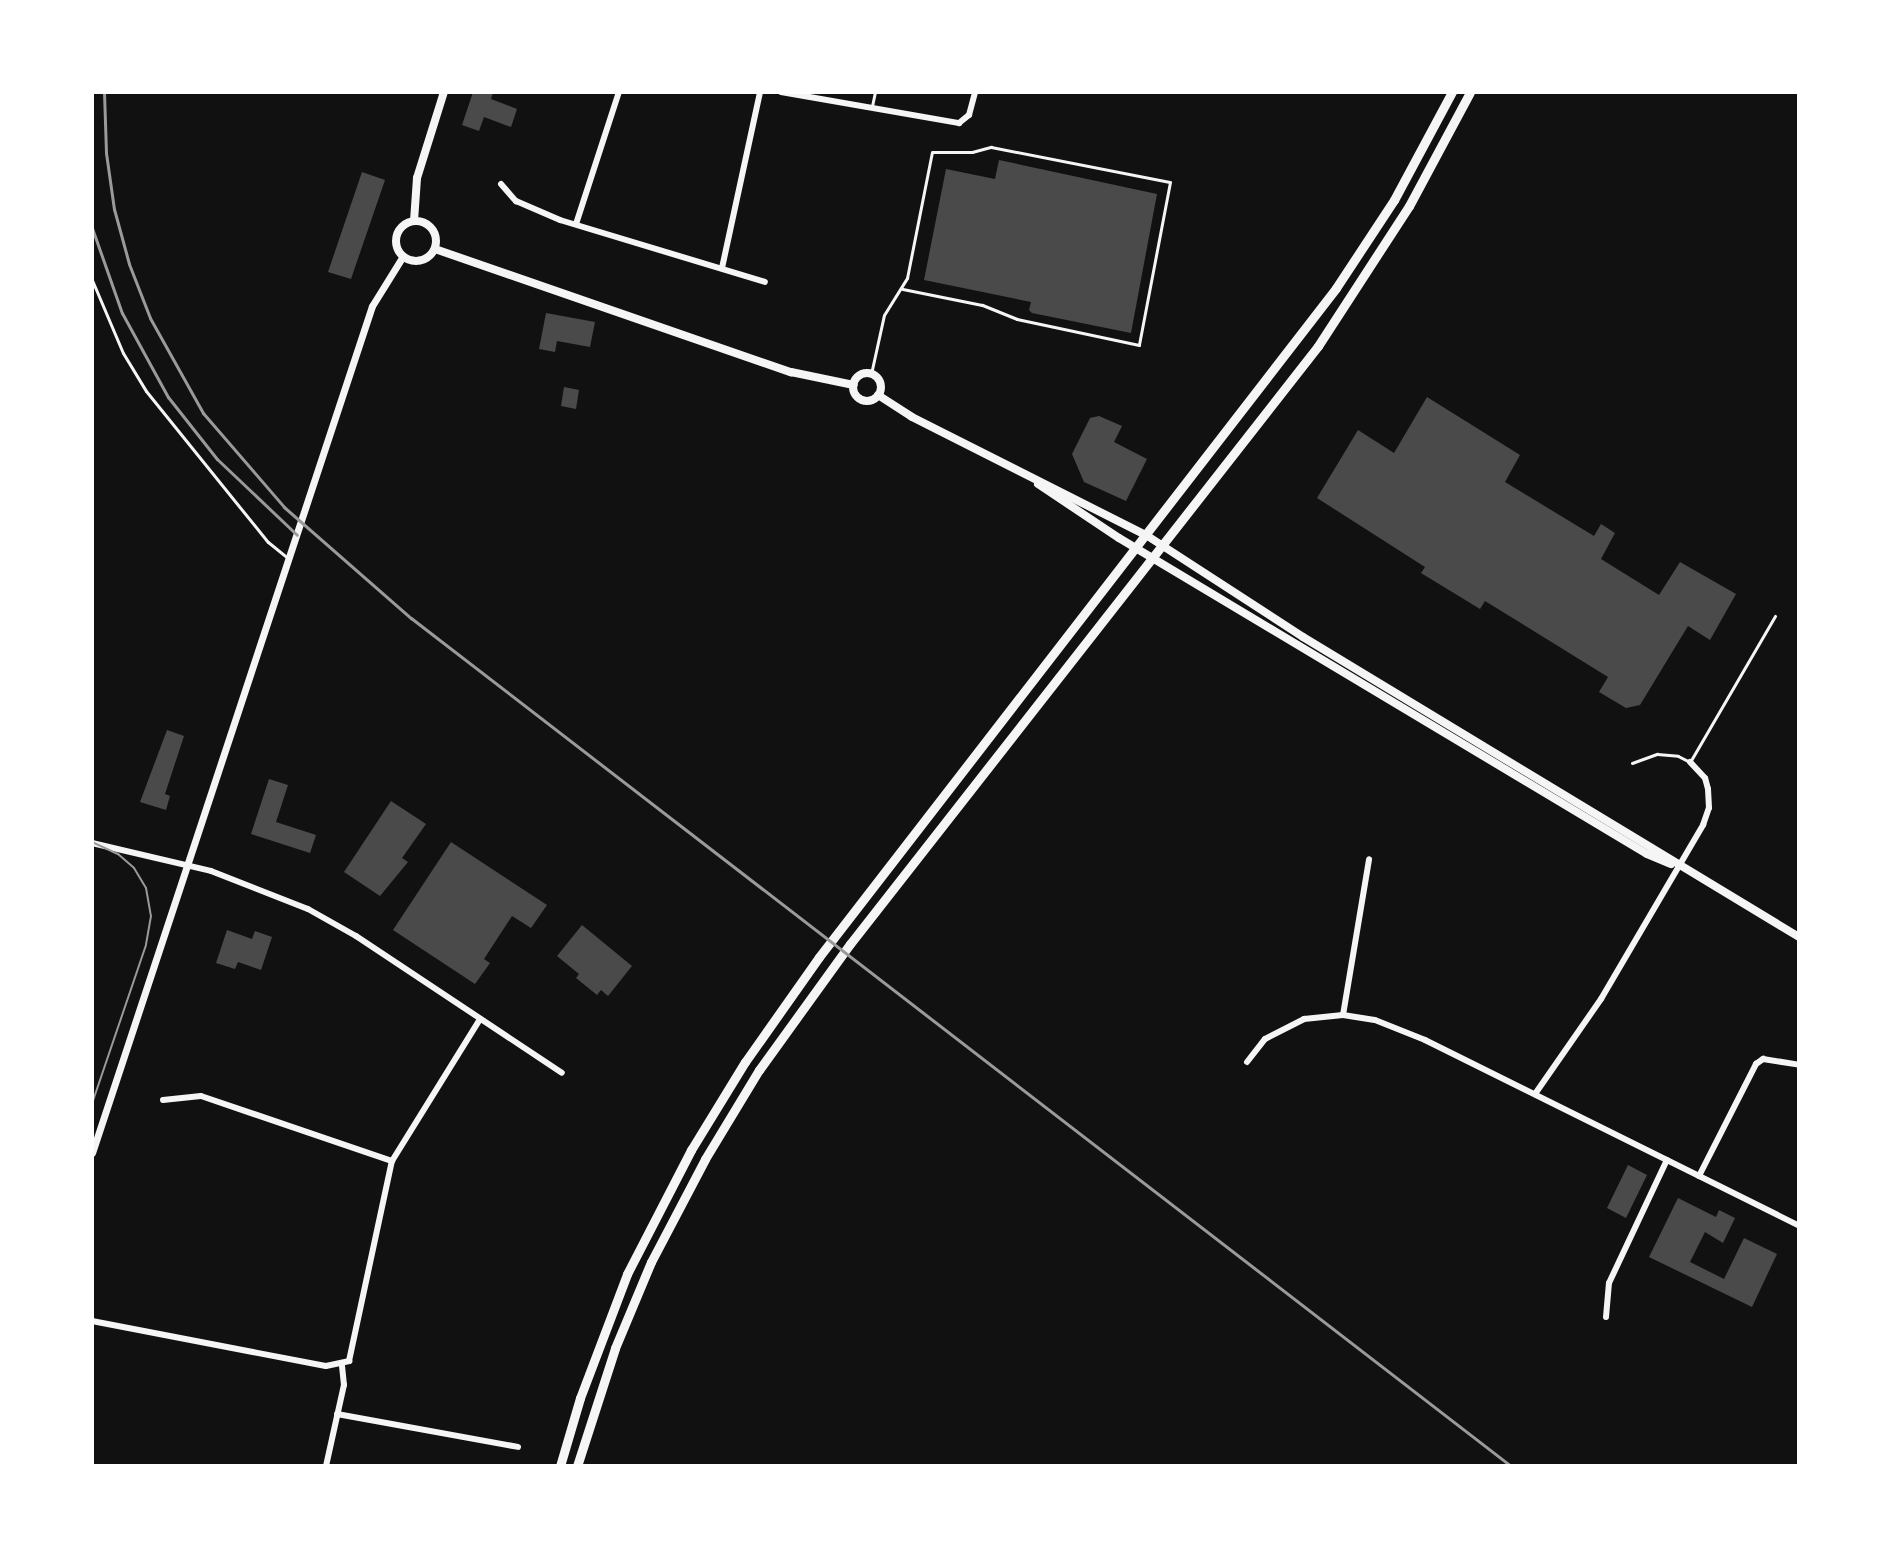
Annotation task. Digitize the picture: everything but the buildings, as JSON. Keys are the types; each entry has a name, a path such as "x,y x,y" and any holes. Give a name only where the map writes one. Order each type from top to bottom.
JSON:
{"main road":[{"path":"414,221 417,178 444,92"},
{"path":"560,1466 599,1344 640,1245 717,1105 819,957 1343,277 1394,200 1452,92"},
{"path":"577,1466 624,1325 675,1214 746,1092 850,944 1280,398 1360,284 1409,206 1470,92"},
{"path":"414,221 431,227 437,240 435,249 423,261 413,261 403,256 396,246 397,235 403,225 414,221"},
{"path":"435,249 791,372 854,385"},
{"path":"871,374 880,382 878,395 872,400 860,399 854,385 860,375 871,374"},
{"path":"878,395 912,417 1146,535 1303,637 1799,937"},
{"path":"1021,473 1136,548 1647,854 1679,867"}],"street":[{"path":"576,224 619,92"},
{"path":"722,268 760,92"},
{"path":"781,92 950,122 963,121 969,115 975,92"},
{"path":"501,184 516,201 576,224 765,282"},
{"path":"92,1153 372,306 403,256"},
{"path":"1535,1094 1601,999 1679,867 1709,808 1705,778 1690,762"},
{"path":"92,843 246,882 308,909 356,936 562,1073"},
{"path":"1343,1015 1369,859"},
{"path":"1247,1062 1265,1039 1281,1028 1304,1019 1343,1015 1375,1020 1404,1030 1799,1226"},
{"path":"92,1321 326,1366 342,1365 349,1361 392,1161 418,1113 480,1019"},
{"path":"1699,1176 1756,1064 1763,1059 1799,1065"},
{"path":"163,1100 201,1096 392,1161"},
{"path":"1606,1317 1609,1283 1667,1160"},
{"path":"326,1466 344,1385 342,1365"},
{"path":"337,1414 518,1447"}],"lane":[{"path":"871,110 875,92"},
{"path":"871,374 884,315 903,289 932,152 972,152 991,147 1170,182 1139,345 1017,319 982,305 903,289"},
{"path":"92,280 123,353 146,391 268,542 288,558"},
{"path":"1632,763 1657,754 1678,756 1690,762 1775,616"}],"tram line":[{"path":"92,842 118,854 134,868 146,888 151,916 146,945 92,1104"}],"railway":[{"path":"104,92 106,153 114,209 129,264 150,318 203,413 284,507 411,618 1511,1466"},
{"path":"92,228 122,313 168,397 217,459 297,535"}]}
